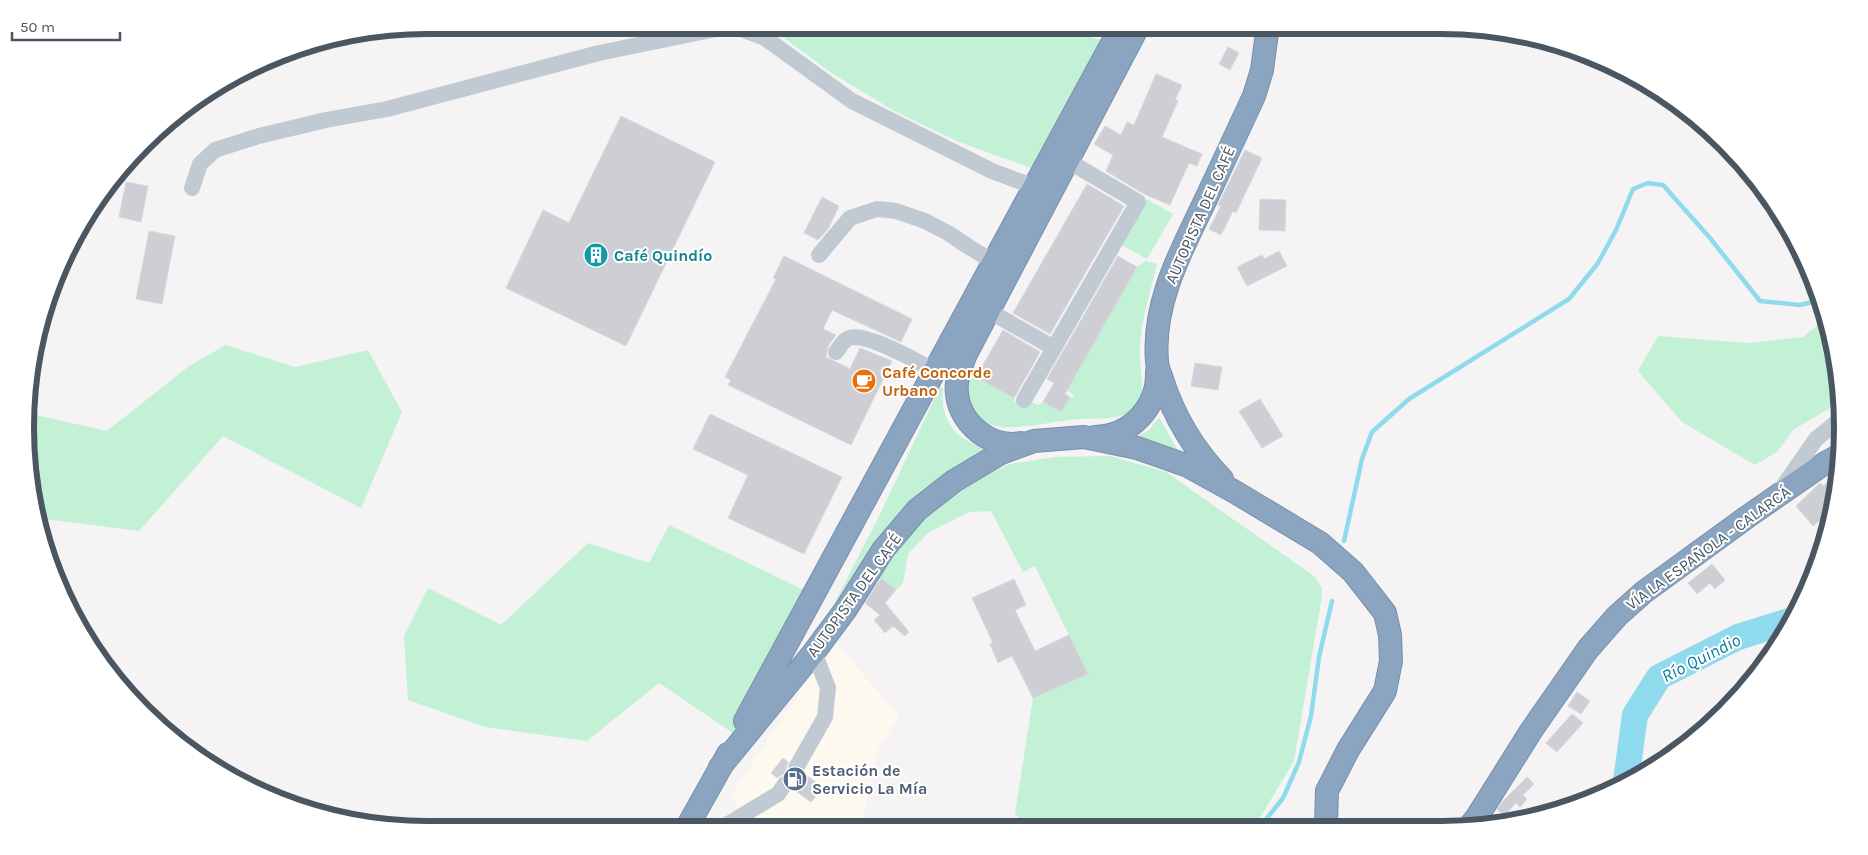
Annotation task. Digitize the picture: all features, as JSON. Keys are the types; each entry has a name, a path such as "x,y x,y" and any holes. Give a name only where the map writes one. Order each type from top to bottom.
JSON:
{"highway":[{"name":"AUTOPISTA DEL CAFÉ","path":"690,821 1117,34"},
{"path":"1034,441 1016,444 1001,443 984,436 975,429 966,419 960,408 957,394 957,378 965,356 1135,34"},
{"name":"AUTOPISTA DEL CAFÉ","path":"1235,492 1208,464 1185,433 1168,399 1157,362 1158,332 1167,288 1180,252 1254,96 1262,70 1267,34"},
{"path":"1084,437 1104,436 1124,430 1140,418 1151,401 1157,382 1157,362"},
{"name":"AUTOPISTA DEL CAFÉ","path":"720,768 814,652 846,609 883,550 917,510 954,481 1001,453 1034,441 1084,437 1137,448 1188,466 1235,492"},
{"name":"VÍA LA ESPAÑOLA - CALARCÁ","path":"1475,819 1531,731 1588,649 1617,616 1644,592 1833,458"},
{"path":"1235,492 1320,543 1353,572 1385,613 1390,635 1391,660 1385,691 1348,750 1328,791 1326,821"}],"street":[{"path":"192,188 200,164 215,150 259,136 326,120 387,109 599,53 692,34"},
{"path":"754,34 764,38 852,101 992,170 1035,187"},
{"path":"1024,400 1138,202 1068,161"},
{"path":"819,255 850,218 877,209 896,211 925,221 994,262"},
{"path":"989,311 1054,348"},
{"path":"836,352 844,340 855,337 871,340 935,371"},
{"path":"1777,496 1816,439 1834,425"},
{"path":"796,768 825,717 828,688 814,652"},
{"path":"733,821 778,794 785,784"}],"shaded area":[{"path":"834,641 899,716 877,751 864,817 861,821 740,821 732,794"}],"green space":[{"path":"779,34 1079,34 1102,40 1036,170 959,142 896,112 830,72"},
{"path":"1147,199 1173,214 1147,259 1120,244"},
{"path":"1145,261 1157,264 1141,333 1142,393 1139,402 1133,410 1111,418 1070,420 1021,427 990,424 978,416 971,404 965,376 976,377 1015,399 1014,401 1028,406 1031,402 1038,405 1043,402 1061,412 1070,397 1072,398 1074,395 1067,390 1137,267"},
{"path":"1820,323 1831,376 1833,406 1793,430 1777,452 1755,465 1682,422 1638,371 1658,336 1749,343 1803,337"},
{"path":"226,345 295,367 368,350 402,412 361,508 223,436 139,531 45,519 37,479 35,415 107,431 189,366"},
{"path":"940,387 943,388 944,411 953,429 969,441 991,448 931,484 900,512 853,584 828,616 881,512"},
{"path":"1159,417 1178,451 1135,438 1149,430"},
{"path":"1110,456 1166,472 1314,576 1322,588 1294,761 1261,816 1255,821 1020,821 1015,814 1033,698 1088,674 1035,566 1023,572 991,511 969,512 929,532 908,554 903,583 896,590 880,577 897,547 924,517 969,483 1010,464 1055,457"},
{"path":"669,525 806,591 733,733 659,683 587,741 485,727 408,700 404,636 428,588 501,625 588,543 649,563"}],"building":[{"path":"1228,47 1239,53 1230,70 1219,64"},
{"path":"1156,74 1182,85 1175,100 1178,101 1162,137 1202,154 1197,166 1189,163 1170,205 1144,194 1106,171 1113,155 1094,144 1105,126 1121,135 1127,122 1134,125"},
{"name":"Café Quindío","path":"621,116 715,162 626,346 506,288 543,210 569,223"},
{"path":"1245,150 1262,158 1236,213 1233,211 1221,235 1209,229 1221,206 1218,205"},
{"path":"126,182 148,186 141,222 119,217"},
{"path":"1087,184 1124,206 1050,334 1013,313"},
{"path":"822,197 839,206 828,229 818,240 804,233"},
{"path":"1260,199 1286,200 1285,231 1259,230"},
{"path":"149,231 175,236 162,304 136,299"},
{"path":"1279,251 1287,266 1247,286 1237,267 1262,255 1264,259"},
{"path":"784,256 912,319 901,342 832,310 823,329 836,335 828,346 826,357 850,369 860,348 892,361 851,445 728,385 731,380 725,377 776,279 773,278"},
{"path":"1118,256 1137,267 1065,394 1070,397 1061,412 1043,402 1054,383 1047,379"},
{"path":"1003,330 1040,352 1014,398 976,377"},
{"path":"1195,363 1222,367 1218,390 1191,386"},
{"path":"1260,399 1283,436 1262,448 1239,411"},
{"path":"710,414 842,477 804,554 728,518 748,475 693,449"},
{"path":"1831,480 1824,517 1813,526 1796,506 1820,483 1823,486"},
{"path":"1712,564 1725,580 1715,589 1710,583 1697,594 1688,583"},
{"path":"881,578 896,590 885,603 909,632 905,636 893,626 885,633 874,620 880,615 865,603"},
{"path":"1014,579 1026,605 1015,610 1035,651 1069,635 1088,674 1033,698 1012,656 998,663 990,644 993,643 972,598"},
{"path":"1577,692 1590,701 1581,714 1568,706"},
{"path":"1572,714 1583,723 1557,752 1546,743"},
{"path":"783,758 788,762 786,769 790,775 781,775 777,778 771,773"},
{"path":"804,774 823,787 811,802 793,789 795,784 792,777 797,778"},
{"path":"1527,777 1534,784 1523,795 1527,799 1520,807 1516,803 1504,816 1497,809"}],"waterway":[{"path":"1344,541 1362,459 1372,432 1409,399 1569,299 1598,263 1616,230 1633,189 1648,183 1663,185 1710,238 1760,301 1800,305 1813,302"},
{"path":"1265,821 1283,798 1299,762 1311,716 1319,657 1332,601"},
{"name":"Río Quindio","path":"1627,774 1635,715 1659,677 1738,637 1781,623"}],"place":[{"name":"Café Quindío","path":"596,255"},
{"name":"Café Concorde Urbano","path":"864,381"},
{"name":"Estación de Servicio La Mía","path":"795,779"}]}
